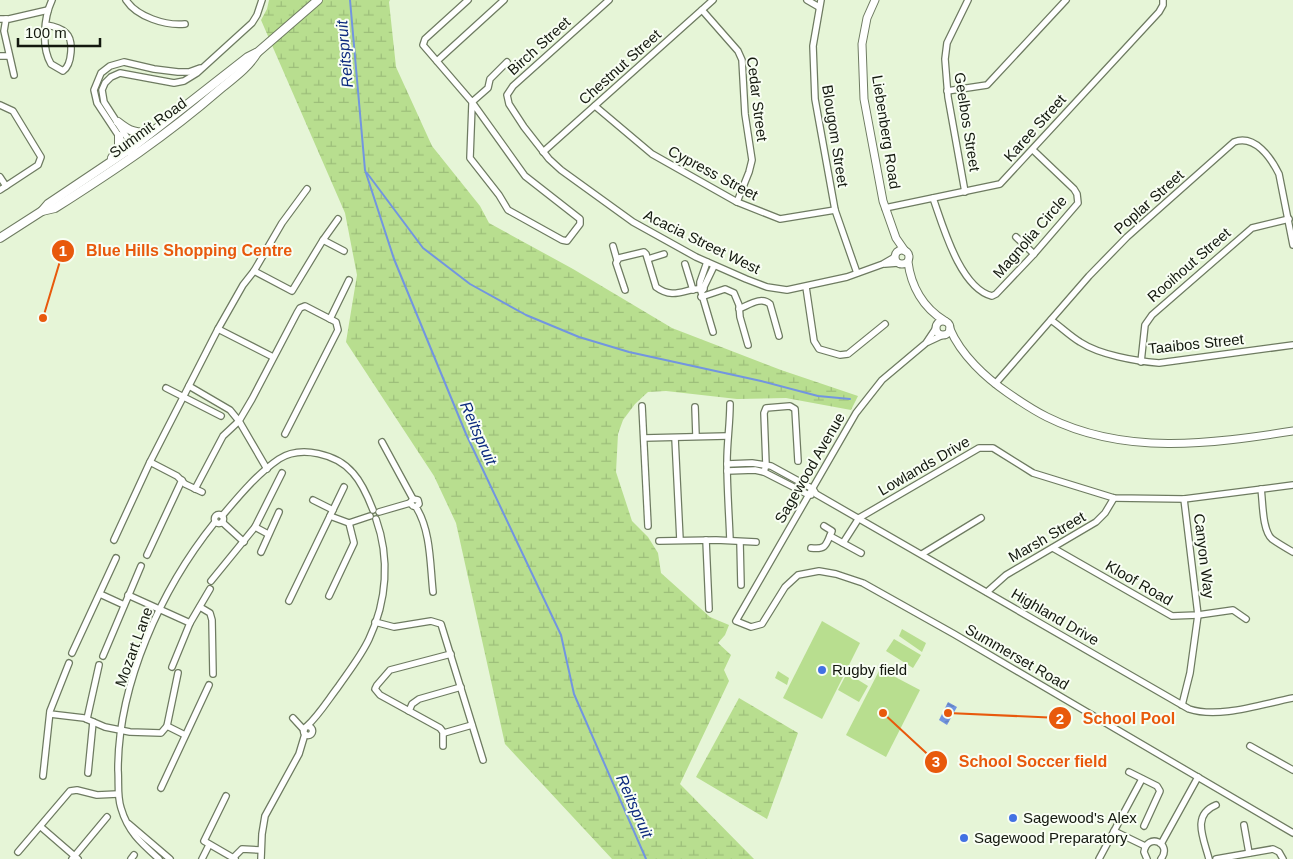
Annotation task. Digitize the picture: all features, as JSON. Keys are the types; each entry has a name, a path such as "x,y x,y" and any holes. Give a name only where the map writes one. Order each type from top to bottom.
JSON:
{"main road":[{"name":"Summit Road","path":"42,211 54,208 133,152 188,117 318,0"},
{"name":"Summit Road","path":"0,238 42,211 48,204 93,174 133,152 155,130 248,57 258,52"},
{"path":"118,122 128,130 137,133 147,133 155,130"},
{"path":"93,174 117,151 119,136"}],"street":[{"path":"46,25 64,32 70,40 68,64 63,71 56,68 49,60 46,48 46,25 48,10 52,0"},
{"path":"126,0 132,7 155,20 172,24 185,24"},
{"path":"133,152 118,122 103,100 103,86 108,80 120,73 165,82 179,82 193,77 252,24 262,0"},
{"path":"468,0 423,41 424,46 472,102 525,176 580,219 580,224 568,240 562,240 509,211 499,195 473,164 469,153 472,102 488,88 490,79 507,62"},
{"path":"437,61 504,0"},
{"name":"Birch Street","path":"508,92 609,0"},
{"name":"Chestnut Street","path":"543,152 713,0"},
{"path":"807,0 820,3"},
{"name":"Liebenberg Road","path":"875,0 868,15 863,38 864,93 885,208 896,238 906,251"},
{"name":"Geelbos Street","path":"965,192 947,91 946,46 968,0"},
{"path":"947,91 987,85 1066,0"},
{"name":"Karee Street","path":"885,208 1000,184 1159,12 1163,5 1163,0"},
{"name":"Blougom Street","path":"820,3 813,40 815,99 835,210 857,273"},
{"path":"14,75 2,32 3,19 48,10"},
{"name":"Cedar Street","path":"702,10 738,51 742,60 745,114 752,160 750,172 736,202"},
{"path":"0,56 9,56"},
{"path":"133,152 119,136 97,103 94,94 101,73 119,62 183,72 204,66"},
{"path":"142,78 144,67"},
{"name":"Acacia Street West","path":"508,92 508,104 543,152 561,170 633,222 714,266 771,288 787,290 837,280 897,260"},
{"path":"0,105 10,108 15,114 40,157 38,165 0,190"},
{"name":"Cypress Street","path":"595,106 652,154 736,202 780,219 835,210"},
{"name":"Poplar Street","path":"995,384 1089,276 1127,237 1234,142 1241,140 1254,143 1270,160 1279,174 1293,245"},
{"name":"Magnolia Circle","path":"933,198 959,265 978,291 992,296 1034,254 1076,207 1078,199 1074,189 1033,150"},
{"path":"0,177 6,186"},
{"path":"114,540 150,462 218,329 282,223 307,189"},
{"path":"254,271 292,291 338,219"},
{"name":"Rooihout Street","path":"1141,362 1145,325 1152,314 1252,228 1289,219"},
{"name":"Liebenberg Road","path":"896,238 897,260"},
{"path":"1016,238 1034,254"},
{"path":"323,240 344,251"},
{"path":"613,246 617,260 616,266 625,290"},
{"path":"910,275 897,260 898,251 906,251 909,255 910,275 922,301 930,311 950,325 950,329 958,344"},
{"path":"617,260 641,252 646,254 656,287 674,294 693,290 702,292 728,289 734,292 748,345"},
{"path":"648,258 664,254"},
{"path":"897,260 904,264 908,262"},
{"path":"707,262 700,282 713,332"},
{"path":"685,264 693,290"},
{"path":"702,292 714,266"},
{"path":"704,270 711,273"},
{"path":"330,319 349,280"},
{"path":"806,287 814,341 820,348 840,355 848,354 885,324"},
{"path":"739,309 760,300 770,304 779,336"},
{"path":"195,489 222,438 239,421 252,399 300,308 305,306 336,322 338,326 337,334 285,434"},
{"path":"930,311 939,334 958,344 995,384 1046,417 1074,428 1118,440 1148,444 1209,443 1293,431"},
{"name":"Taaibos Street","path":"1051,320 1081,343 1141,362 1160,363 1293,345"},
{"path":"936,327 940,321 945,321"},
{"name":"Sagewood Avenue","path":"926,343 936,327"},
{"path":"218,329 273,357"},
{"path":"944,335 950,329"},
{"name":"Sagewood Avenue","path":"736,621 809,495 815,491 850,421 869,394 882,380 926,343 944,335"},
{"path":"189,386 226,408 239,421 267,469"},
{"path":"166,388 221,416"},
{"path":"730,404 727,464 730,540"},
{"path":"642,406 648,526"},
{"path":"764,472 766,465 764,411 767,407 790,406 795,409 798,461"},
{"path":"695,408 696,436"},
{"path":"644,438 728,436"},
{"path":"676,438 680,540"},
{"path":"382,442 421,515 427,535 434,592"},
{"name":"Lowlands Drive","path":"859,518 979,448 987,447 1001,452 1034,473 1114,498 1184,499 1293,485"},
{"path":"244,542 222,519 247,488 281,458 297,453 310,453 336,460 353,473 366,494 375,514 385,556 382,597 371,635 316,718 310,733 302,741 299,754 267,812 262,828 261,859"},
{"path":"150,462 177,476 186,485 202,492"},
{"path":"727,464 752,463 766,465"},
{"name":"Highland Drive","path":"766,465 779,470 1182,705 1207,713 1245,708 1293,698"},
{"path":"727,471 755,470 764,472 809,495"},
{"path":"211,581 255,527 282,473"},
{"path":"147,555 182,480"},
{"path":"289,601 344,487"},
{"path":"1261,489 1265,524 1269,535 1293,552"},
{"name":"Marsh Street","path":"987,592 1006,575 1101,519 1114,498"},
{"name":"Canyon Way","path":"1182,705 1190,673 1198,615 1184,499"},
{"path":"313,500 349,523 354,543 329,596"},
{"path":"349,523 413,503"},
{"path":"260,552 279,512"},
{"path":"843,543 859,518"},
{"path":"922,554 981,518"},
{"name":"Mozart Lane","path":"159,859 132,834 120,807 118,758 121,730 137,664 160,609 195,550 215,522 218,524 222,519"},
{"path":"811,548 822,549 830,536 832,530 824,526"},
{"path":"255,527 268,534"},
{"path":"830,536 861,553"},
{"path":"706,540 709,609"},
{"path":"659,541 730,540 756,542"},
{"path":"740,542 741,585"},
{"name":"Kloof Road","path":"1053,548 1172,616 1198,615 1233,610 1246,619"},
{"path":"72,653 116,558"},
{"path":"103,656 141,566"},
{"name":"Summerset Road","path":"736,621 753,627 762,624 785,586 798,575 819,571 852,579 882,593 1293,833"},
{"path":"172,667 190,622 210,590"},
{"path":"100,594 124,605"},
{"path":"128,595 190,622"},
{"path":"200,607 208,612 212,620 213,674"},
{"path":"375,622 394,627 431,620 438,622 442,627 483,760"},
{"path":"443,746 444,733 440,728 380,695 375,689 390,670 450,654"},
{"path":"43,776 50,714 69,663"},
{"path":"88,773 90,721 99,666"},
{"path":"50,714 90,721 105,727 135,733 160,733 167,726 178,673"},
{"path":"160,788 209,685"},
{"path":"408,711 415,701 419,699 461,688"},
{"path":"295,720 310,733"},
{"path":"444,733 472,725"},
{"path":"167,726 185,735"},
{"path":"1250,746 1293,770"},
{"path":"1129,772 1157,786 1160,791 1144,826"},
{"path":"1161,844 1198,777"},
{"path":"1099,859 1142,779"},
{"path":"18,852 72,790 97,795 118,794"},
{"path":"226,796 204,841 234,858 242,850 261,850"},
{"path":"1208,859 1200,822 1205,811 1216,805"},
{"path":"41,827 75,858 107,817"},
{"name":"Mozart Lane","path":"128,823 170,859"},
{"path":"1244,825 1249,852"},
{"path":"1114,831 1145,846"},
{"path":"1147,859 1144,852 1145,846 1152,841 1161,844 1164,849 1164,858"},
{"path":"202,859 210,845"},
{"path":"1216,859 1273,849 1279,852 1283,859"}],"green space":[{"name":"Reitspruit","path":"269,0 390,0 396,67 432,146 480,206 489,223 573,269 672,328 781,370 858,396 851,410 786,398 737,399 666,391 648,392 635,404 623,420 618,434 616,472 632,521 648,537 658,553 661,573 710,617 729,625 725,635 718,643 731,655 724,670 729,681 680,784 754,859 612,859 505,744 456,523 434,476 346,342 357,275 345,213 261,20"},
{"name":"Rugby field","path":"822,621 860,643 822,719 783,698"},
{"path":"902,629 926,643 922,652 899,636"},
{"path":"894,639 921,655 913,668 886,651"},
{"path":"880,669 920,690 886,757 846,735"},
{"path":"778,671 789,678 787,685 775,678"},
{"path":"847,673 868,686 859,702 838,690"},
{"path":"739,698 798,733 767,819 696,777"}],"water":[{"path":"948,702 957,707 947,725 939,720"}],"waterway":[{"name":"Reitspruit","path":"350,0 365,170 394,259 466,434 561,635 574,694 646,859"},
{"path":"367,173 423,248 470,284 526,315 579,337 629,352 761,381 818,396 850,399"}],"place":[{"name":"Blue Hills Shopping Centre","path":"43,318"},
{"name":"Rugby field","path":"822,670"},
{"name":"School Soccer field","path":"883,713"},
{"name":"School Pool","path":"948,713"},
{"name":"Sagewood's Alex","path":"1013,818"},
{"name":"Sagewood Preparatory","path":"964,838"}]}
